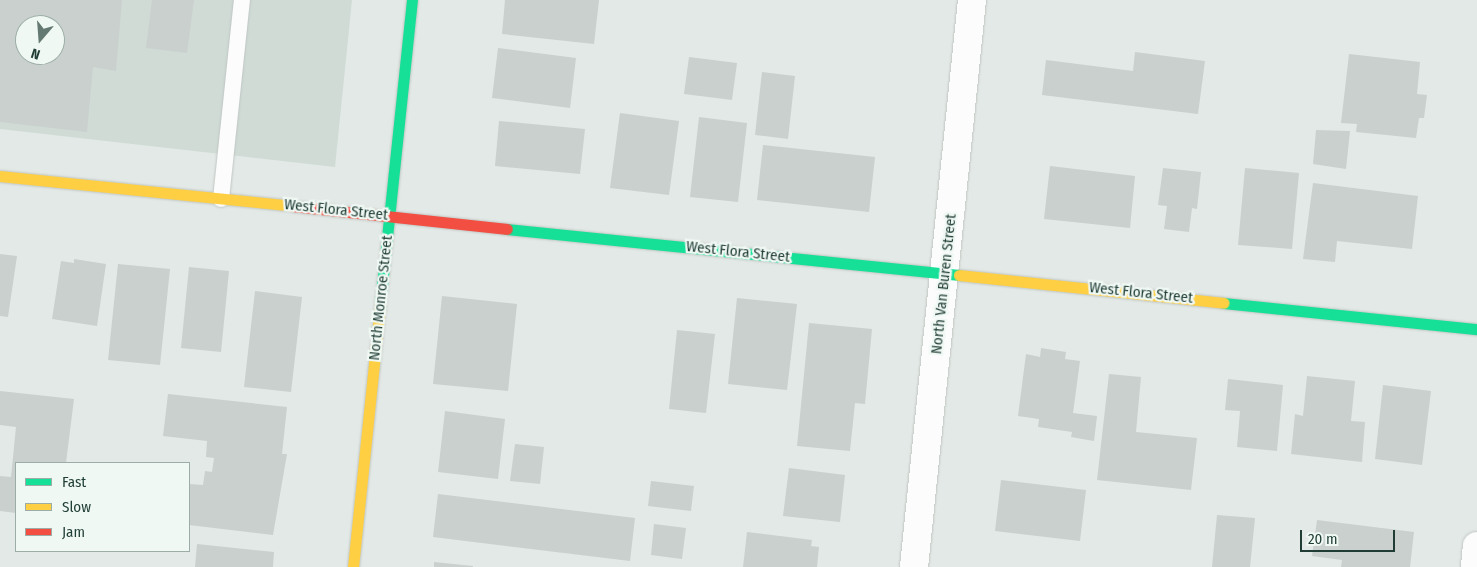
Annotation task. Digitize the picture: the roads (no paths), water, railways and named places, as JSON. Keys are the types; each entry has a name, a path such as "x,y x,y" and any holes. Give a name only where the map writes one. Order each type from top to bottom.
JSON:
{"street":[{"name":"North Monroe Street","path":"353,567 412,0"},
{"name":"North Van Buren Street","path":"914,567 972,0"},
{"name":"West Flora Street","path":"0,176 1477,329"},
{"path":"1475,567 1477,546"}],"lane":[{"path":"221,198 242,0"}]}
